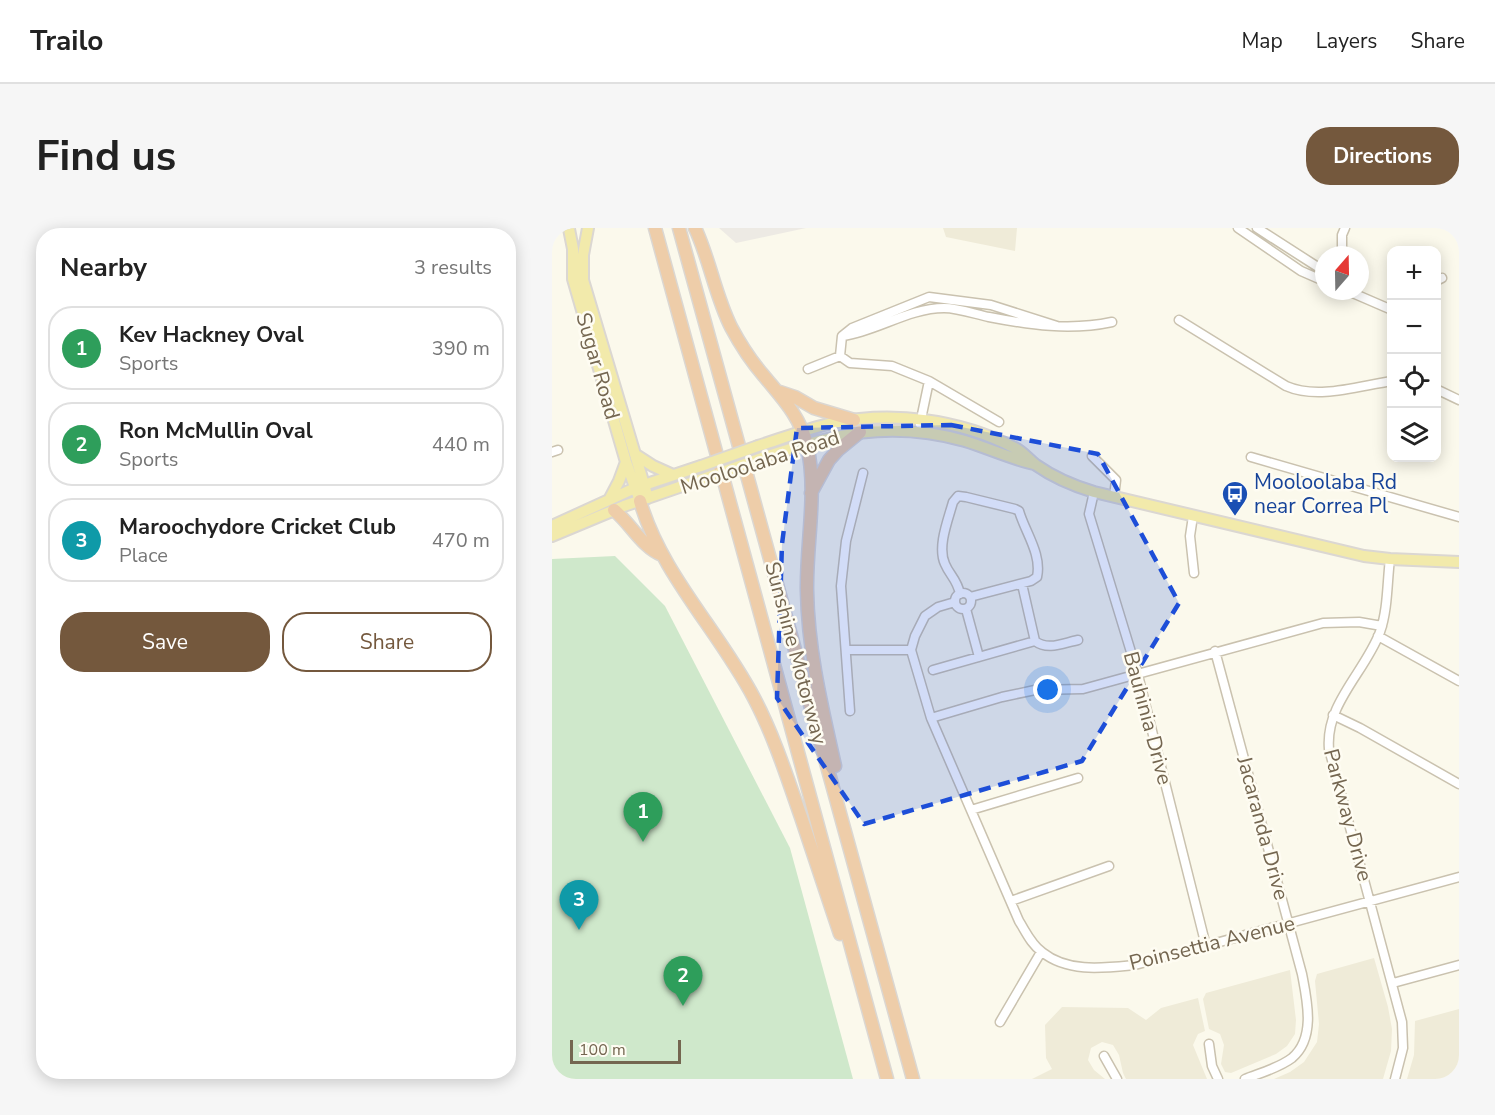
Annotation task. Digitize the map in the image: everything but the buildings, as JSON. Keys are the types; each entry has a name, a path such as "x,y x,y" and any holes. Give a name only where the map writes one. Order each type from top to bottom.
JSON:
{"highway":[{"name":"Sunshine Motorway","path":"655,228 887,1079"},
{"name":"Sunshine Motorway","path":"679,228 913,1079"},
{"path":"695,228 730,325 754,363 793,412 804,437 811,469 807,571 810,639 820,699 857,853 856,873"},
{"path":"779,392 795,397 814,408 854,420"},
{"path":"811,493 829,460 860,432"},
{"path":"644,499 649,527 662,555 742,674 763,716 792,792 844,948 855,961"},
{"path":"611,505 652,550 662,555"}],"main road":[{"path":"568,229 579,231 588,228"},
{"name":"Sugar Road","path":"588,228 583,255 583,280 631,458"},
{"name":"Sugar Road","path":"568,229 573,249 573,279 644,499"},
{"name":"Mooloolaba Road","path":"552,536 640,487 758,446 804,437 854,420 887,418 920,420 963,428 990,437 1024,453 1035,464"},
{"name":"Mooloolaba Road","path":"552,526 611,505 644,499 762,458 804,437 830,437 888,430 919,432 965,441 1035,464"},
{"path":"611,505 619,481 631,458 673,475"},
{"path":"1035,464 1072,484 1094,492 1364,556 1390,559 1456,560"}],"street":[{"path":"1238,228 1301,271 1315,277"},
{"path":"1257,228 1315,265"},
{"path":"1342,246 1342,235 1345,228"},
{"path":"1369,295 1387,303"},
{"path":"840,356 842,336 852,328 929,297 991,305 1057,326 1092,326 1112,322"},
{"path":"1369,299 1387,306"},
{"path":"1179,320 1286,386 1298,391 1316,393 1387,382"},
{"path":"808,369 840,356"},
{"path":"840,356 850,363 892,366 929,381 999,422"},
{"path":"919,432 929,381"},
{"path":"1441,391 1459,400"},
{"path":"1092,456 1116,480 1114,497"},
{"path":"1251,457 1459,517"},
{"path":"850,711 841,586 846,541 863,473"},
{"name":"Bauhinia Drive","path":"1094,492 1089,514 1138,675 1206,946"},
{"path":"960,594 958,584 943,561 942,552 950,513 958,496 1015,509 1019,512 1030,536 1039,569 1037,577 1022,584 970,597"},
{"path":"1192,516 1190,536 1194,573"},
{"name":"Parkway Drive","path":"1390,559 1382,626 1333,715 1328,729 1329,749 1402,1022 1400,1062 1395,1079"},
{"path":"1022,584 1035,641 1049,647 1077,640"},
{"path":"965,593 970,597 971,603 966,609 959,609 955,602 956,597 960,594 965,593"},
{"path":"955,602 938,607 925,616 911,650 931,718 1011,901 1031,942 1041,952 1000,1022"},
{"path":"966,609 979,657"},
{"path":"931,718 1002,697 1035,690 1083,689 1323,623 1351,622 1382,626"},
{"path":"1378,636 1459,681"},
{"path":"933,670 1035,641"},
{"path":"846,650 911,650"},
{"name":"Jacaranda Drive","path":"1215,651 1304,982 1307,1033 1304,1042 1292,1058 1245,1079"},
{"path":"1333,715 1459,784"},
{"path":"971,810 1078,778"},
{"path":"1011,901 1109,867"},
{"name":"Poinsettia Avenue","path":"1041,952 1072,966 1111,968 1135,965 1459,877"},
{"path":"1393,983 1459,965"},
{"path":"1209,1044 1212,1066 1218,1079"},
{"path":"1104,1056 1117,1079"}],"highlighted area":[{"path":"951,425 1098,454 1179,603 1082,761 864,824 777,698 782,544 797,428"}],"shaded area":[{"path":"719,228 806,228 736,243"},
{"path":"943,228 1017,228 1015,251 946,237"},
{"path":"1374,958 1392,1029 1391,1051 1383,1079 1274,1079 1304,1062 1317,1042 1319,1024 1315,981 1317,974"},
{"path":"1290,970 1296,1020 1295,1034 1287,1046 1276,1054 1231,1073 1225,1072 1221,1064 1224,1045 1220,1034 1209,1029 1203,999 1206,993"},
{"path":"1198,998 1205,1031 1198,1034 1193,1045 1207,1079 1126,1079 1119,1055 1113,1045 1102,1042 1091,1048 1088,1060 1094,1070 1105,1079 1032,1079 1052,1069 1046,1058 1045,1025 1062,1007 1128,1008 1146,1020 1161,1008"},
{"path":"1459,1009 1459,1079 1407,1079 1414,1055 1415,1021"}],"green space":[{"path":"615,556 665,606 790,848 853,1079 552,1079 552,559"}],"place":[{"name":"Mooloolaba Rd near Correa Pl","path":"1235,517"},
{"name":"Kev Hackney Oval","path":"643,842"},
{"name":"Maroochydore Cricket Club","path":"579,930"},
{"name":"Ron McMullin Oval","path":"683,1006"}]}
